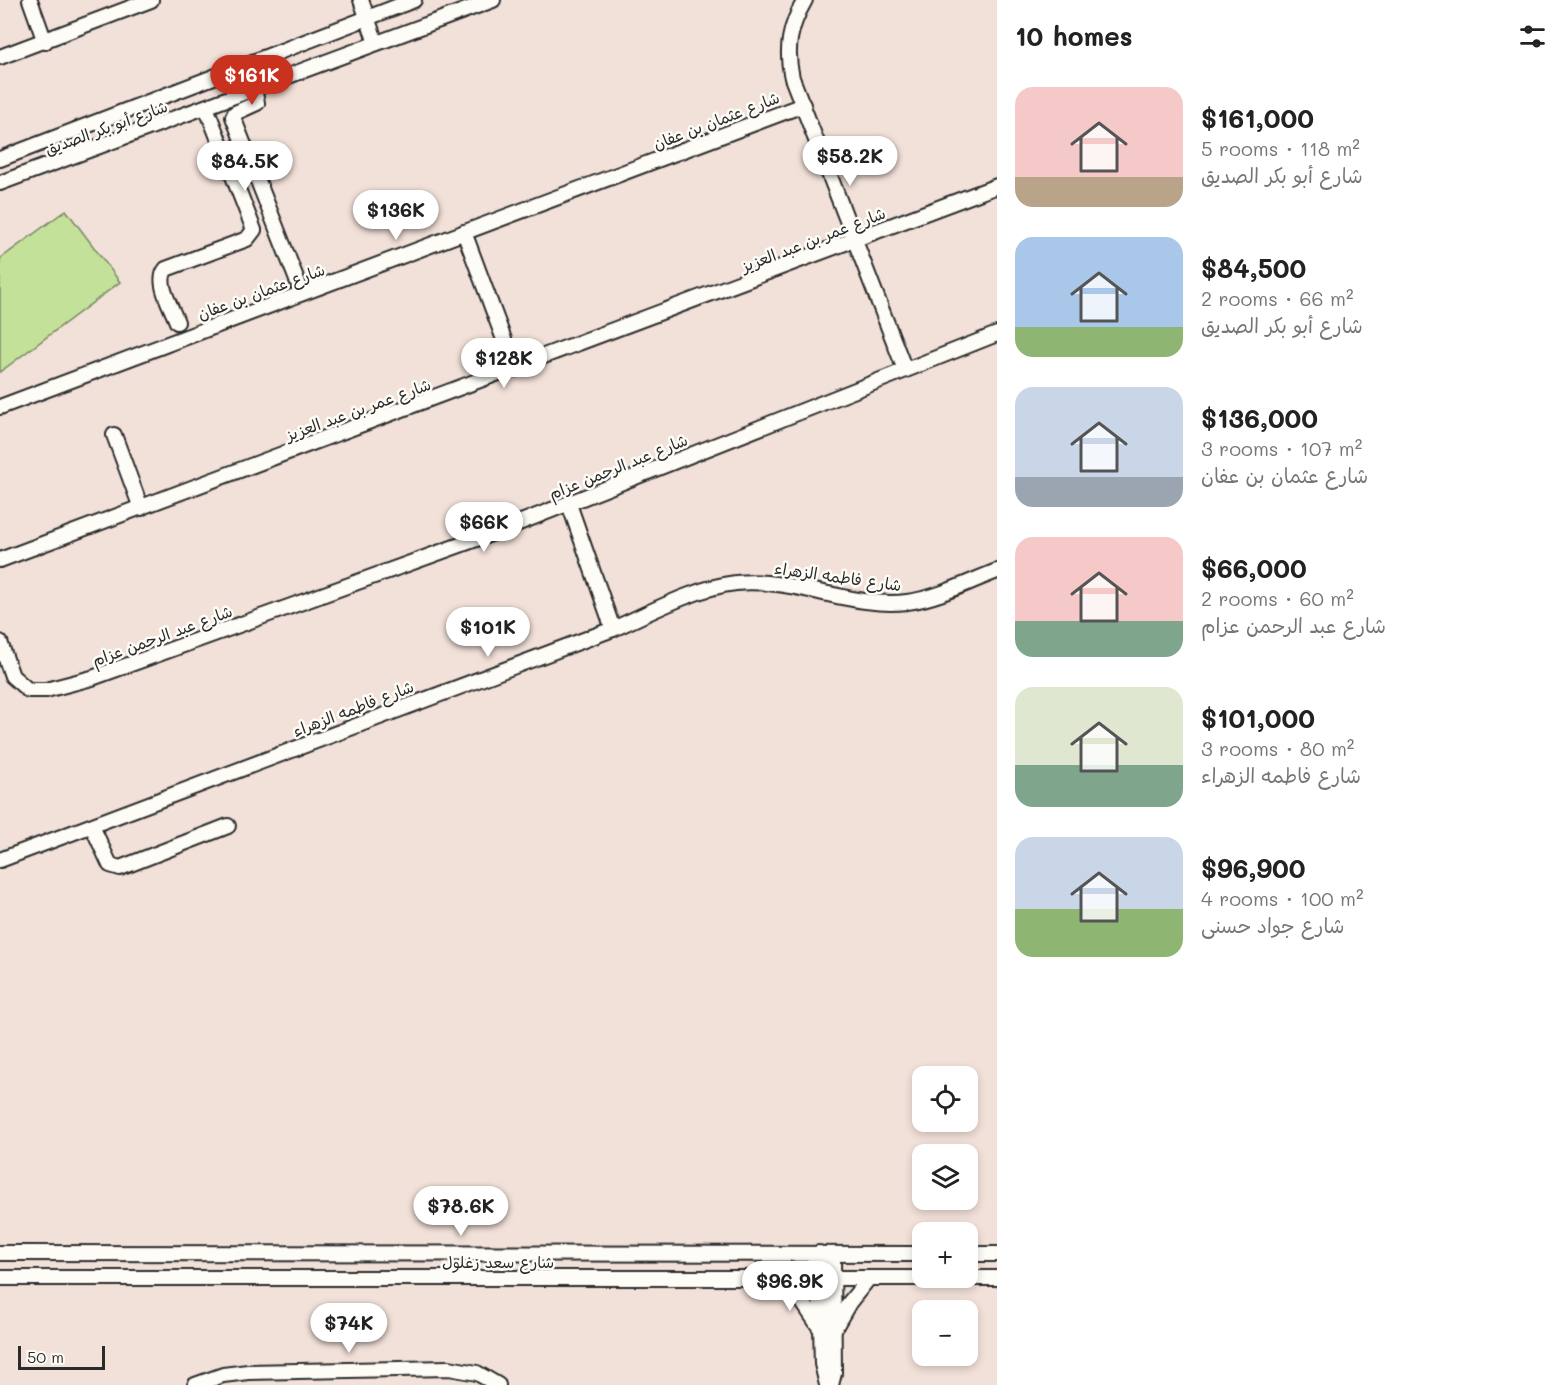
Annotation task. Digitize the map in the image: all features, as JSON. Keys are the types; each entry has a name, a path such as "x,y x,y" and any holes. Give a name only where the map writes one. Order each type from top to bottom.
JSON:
{"street":[{"path":"30,0 45,42"},
{"path":"0,57 152,0"},
{"path":"361,0 376,43"},
{"name":"شارع أبو بكر الصديق","path":"0,159 398,3 414,0"},
{"name":"شارع أبو بكر الصديق","path":"0,183 493,0"},
{"path":"805,0 794,19 788,51 792,78 853,242 905,370"},
{"path":"398,3 409,31"},
{"path":"254,89 257,103 235,112 232,117 302,293"},
{"name":"شارع عثمان بن عفان","path":"0,406 803,105"},
{"path":"177,322 162,283 166,269 247,239 254,230 206,107"},
{"name":"شارع عمر بن عبد العزيز","path":"0,560 515,369 997,186"},
{"path":"464,232 515,369"},
{"name":"شارع عبد الرحمن عزام","path":"0,642 12,676 28,690 46,690 92,678 569,504 997,334"},
{"path":"114,435 141,508"},
{"path":"569,504 613,628"},
{"name":"شارع فاطمه الزهراء","path":"0,860 613,628 713,587 733,583 775,583 873,601 906,602 923,599 997,570"},
{"path":"92,826 110,865 120,868 228,826"},
{"name":"شارع سعد زغلول","path":"0,1253 912,1254"},
{"path":"826,1253 827,1330 834,1373 829,1385"},
{"path":"978,1254 997,1254"},
{"name":"شارع سعد زغلول","path":"0,1278 997,1278"},
{"path":"827,1330 869,1278"},
{"path":"775,1279 802,1301 827,1330"},
{"path":"195,1385 223,1375 248,1372 449,1368 477,1373 498,1385"}],"green space":[{"path":"66,210 120,282 0,372 0,259"}]}
